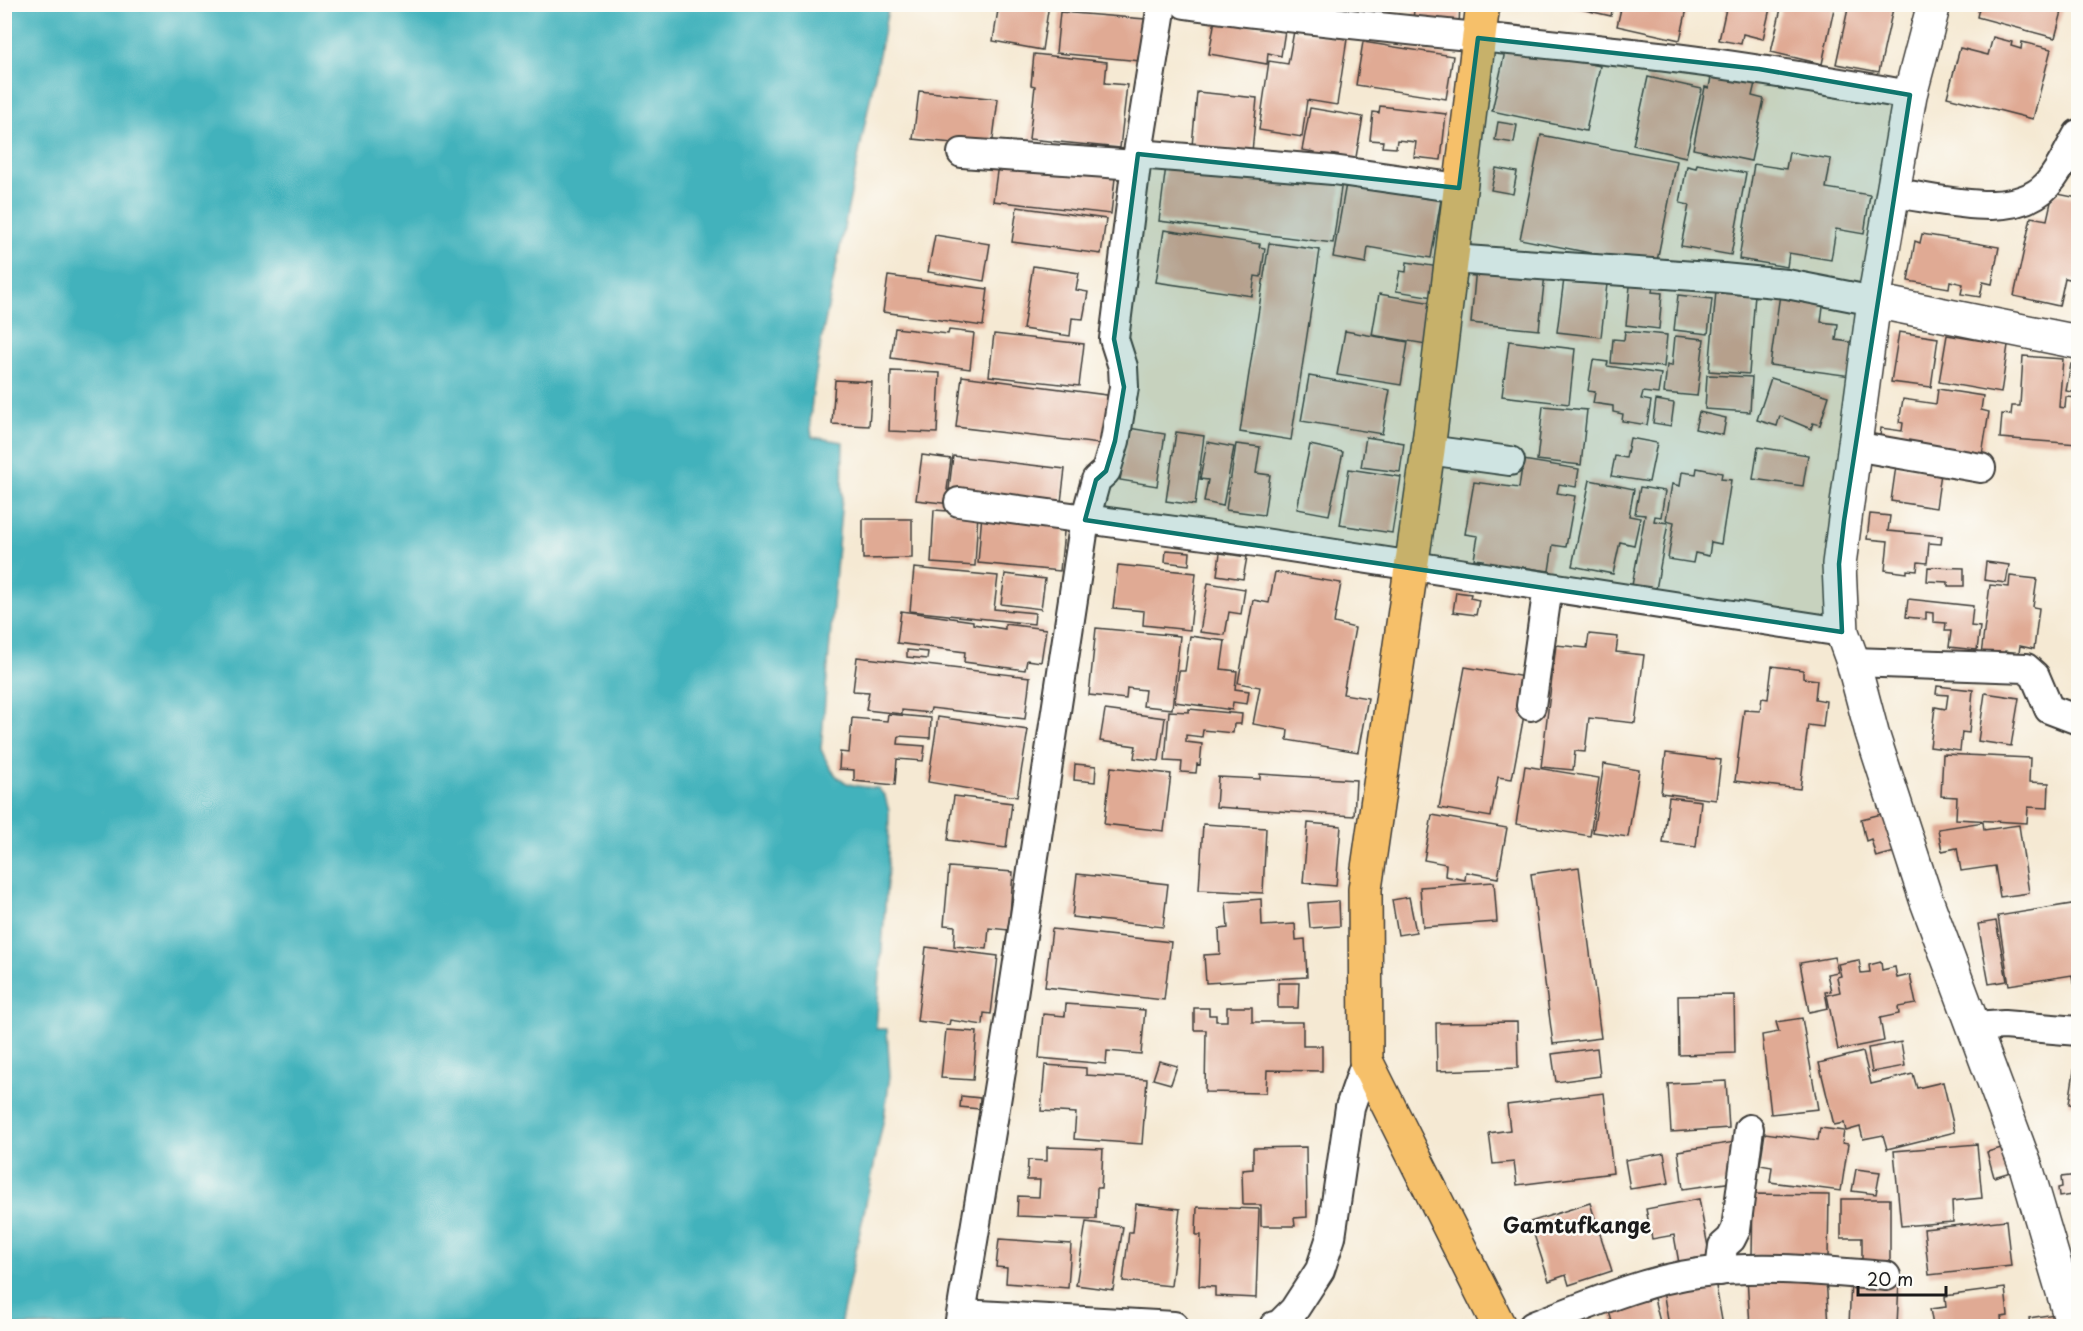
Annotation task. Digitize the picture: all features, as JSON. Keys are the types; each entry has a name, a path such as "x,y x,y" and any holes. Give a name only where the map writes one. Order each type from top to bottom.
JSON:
{"highway":[{"path":"1483,4 1428,450 1365,889 1366,1061 1499,1326"}],"street":[{"path":"1162,4 1137,159 1114,339 1123,368 1124,387 1115,441 1106,471 1096,480 1085,520 961,1320 1174,1326"},
{"path":"1185,4 1478,38 1632,52 1760,69 1910,95"},
{"path":"1934,4 1910,95 1892,193 1874,301 1839,564 1848,647 1872,733 1926,899 2027,1170 2073,1326"},
{"path":"1892,193 1997,206 2018,201 2037,194 2047,186 2079,134"},
{"path":"962,153 1137,159 1333,170 1459,188"},
{"path":"1452,260 1776,283 2079,342"},
{"path":"1854,446 1981,468"},
{"path":"1428,450 1510,460"},
{"path":"959,502 1264,543 1548,588 1848,647 2026,668 2035,676 2049,709 2079,720"},
{"path":"1531,706 1548,588"},
{"path":"1974,1027 2004,1025 2079,1031"},
{"path":"1274,1326 1279,1325 1294,1310 1320,1269 1331,1237 1350,1107 1366,1061"},
{"path":"1720,1271 1724,1245 1731,1239 1736,1229 1749,1129"},
{"path":"1533,1326 1644,1285 1697,1273 1740,1269 1795,1269 1886,1276"}],"highlighted area":[{"path":"1478,38 1759,69 1910,95 1844,521 1839,564 1842,632 1085,520 1096,480 1106,471 1115,441 1124,387 1114,339 1138,154 1459,188"}],"water":[{"path":"5,4 889,5 822,337 810,419 812,437 843,442 842,498 821,749 831,769 842,780 856,785 878,788 885,796 889,811 888,867 876,1029 887,1029 890,1076 884,1118 840,1326 5,1326"}],"building":[{"path":"999,4 1049,4 1042,50 993,41"},
{"path":"1383,4 1460,4 1459,26 1413,23 1414,9 1383,7"},
{"path":"1559,4 1613,4 1611,16"},
{"path":"1622,4 1688,4 1680,40 1617,26"},
{"path":"1727,4 1771,4 1763,39 1743,34 1741,44 1719,40"},
{"path":"1782,4 1835,4 1822,64 1771,52"},
{"path":"1849,4 1894,4 1879,72 1836,64"},
{"path":"1980,4 2064,4 2055,38 1977,17"},
{"path":"1060,12 1145,19 1141,61 1056,53"},
{"path":"1215,19 1285,30 1281,56 1268,53 1267,64 1209,54"},
{"path":"1294,31 1347,39 1337,105 1307,100 1302,137 1259,130 1269,61 1288,64"},
{"path":"1993,37 2012,42 2011,46 2021,49 2022,42 2051,49 2033,119 1947,97 1960,48 1988,55"},
{"path":"1363,42 1453,56 1446,99 1356,85"},
{"path":"1506,47 1600,66 1586,131 1492,111"},
{"path":"1034,54 1107,62 1105,83 1127,85 1120,148 1029,139 1035,86 1031,85"},
{"path":"1712,71 1756,79 1752,96 1764,99 1751,161 1693,149 1705,87 1709,88"},
{"path":"1648,77 1702,89 1686,157 1633,145"},
{"path":"919,91 998,99 992,147 913,139"},
{"path":"1197,92 1257,98 1252,152 1192,146"},
{"path":"1380,106 1446,114 1441,160 1414,157 1416,142 1397,140 1396,148 1382,147 1383,141 1370,140 1373,112 1379,113"},
{"path":"1310,108 1363,117 1355,163 1314,156 1315,152 1302,150"},
{"path":"1498,122 1517,125 1514,143 1495,140"},
{"path":"1541,135 1677,161 1656,266 1520,239"},
{"path":"1789,152 1831,159 1826,188 1870,195 1864,234 1836,229 1831,260 1789,253 1787,267 1739,259 1754,164 1786,169"},
{"path":"999,157 1116,169 1111,214 993,201"},
{"path":"1167,158 1342,181 1333,243 1159,221"},
{"path":"1697,164 1746,173 1731,255 1681,246 1689,205 1680,203 1687,166 1696,168"},
{"path":"1496,168 1517,172 1513,194 1491,190"},
{"path":"1347,178 1442,194 1431,258 1368,247 1366,263 1333,257"},
{"path":"2053,193 2078,198 2078,281 2065,278 2059,306 2014,296 2031,217 2047,220"},
{"path":"1017,207 1106,219 1101,254 1012,242"},
{"path":"1164,230 1260,244 1259,247 1265,248 1261,277 1255,276 1252,296 1156,282"},
{"path":"1922,234 1999,247 1992,284 1983,282 1980,297 1961,294 1963,284 1950,281 1949,288 1908,281 1915,241 1920,243"},
{"path":"935,235 990,244 984,281 928,272"},
{"path":"1269,243 1320,250 1291,440 1240,432"},
{"path":"1407,262 1439,267 1433,297 1396,291 1400,271 1406,272"},
{"path":"1033,266 1079,273 1076,290 1088,292 1083,319 1072,318 1070,336 1023,329"},
{"path":"1476,267 1545,274 1539,330 1471,323"},
{"path":"888,276 988,289 983,326 883,312"},
{"path":"1631,277 1654,280 1652,292 1662,293 1659,329 1626,325"},
{"path":"1564,279 1607,284 1601,337 1557,332"},
{"path":"1716,291 1755,294 1749,374 1709,371"},
{"path":"1379,294 1433,303 1426,344 1372,335"},
{"path":"1780,294 1824,299 1821,322 1838,324 1836,340 1856,343 1851,376 1770,365"},
{"path":"1678,295 1712,299 1708,334 1674,330"},
{"path":"895,328 948,334 949,330 974,333 970,369 891,358"},
{"path":"1345,331 1408,342 1401,385 1337,375"},
{"path":"1625,331 1667,335 1664,367 1611,363 1613,339 1624,340"},
{"path":"1899,332 1938,338 1931,387 1891,382"},
{"path":"994,334 1084,344 1079,386 989,376"},
{"path":"1947,335 2008,345 2001,393 1939,382"},
{"path":"1675,336 1704,339 1697,396 1664,393 1667,365 1672,366"},
{"path":"1509,341 1575,349 1569,404 1502,396"},
{"path":"2023,356 2063,359 2059,407 2065,408 2066,397 2078,398 2078,444 2000,438 2002,414 2011,415 2012,406 2020,406"},
{"path":"1593,360 1608,362 1607,366 1661,374 1658,394 1643,392 1641,399 1651,401 1647,425 1622,421 1623,414 1613,412 1613,406 1593,403 1595,392 1588,391"},
{"path":"2071,364 2078,365 2078,393 2066,391"},
{"path":"891,371 940,373 937,433 889,431"},
{"path":"1707,375 1752,377 1750,412 1705,409"},
{"path":"962,376 1114,396 1108,445 956,427"},
{"path":"1309,376 1390,390 1382,434 1301,421"},
{"path":"1771,378 1829,396 1820,425 1813,423 1811,429 1780,416 1777,426 1757,420"},
{"path":"835,380 872,382 869,426 832,424"},
{"path":"1938,389 1983,396 1981,410 1989,412 1982,455 1879,445 1881,428 1902,431 1903,423 1899,422 1903,399 1936,404"},
{"path":"1656,400 1674,403 1671,426 1653,423"},
{"path":"1543,406 1587,410 1581,465 1537,460"},
{"path":"1699,412 1726,418 1723,435 1695,429"},
{"path":"1129,428 1165,434 1157,486 1120,480"},
{"path":"1176,432 1204,436 1195,505 1166,501"},
{"path":"1366,437 1404,443 1400,472 1361,467"},
{"path":"1630,438 1657,443 1649,482 1611,476 1615,456 1626,458"},
{"path":"1207,442 1234,447 1223,506 1204,502 1208,480 1200,479"},
{"path":"1236,444 1260,447 1256,473 1270,475 1264,515 1226,510"},
{"path":"1310,445 1343,452 1329,515 1297,509"},
{"path":"1758,447 1808,455 1803,486 1753,479"},
{"path":"922,455 951,459 947,490 952,491 951,504 916,500"},
{"path":"953,456 1065,469 1061,502 949,489"},
{"path":"1523,460 1579,469 1576,487 1559,484 1557,493 1575,496 1566,547 1553,545 1549,571 1482,564 1483,560 1474,559 1478,536 1465,534 1474,482 1519,488"},
{"path":"1896,466 1941,473 1936,508 1891,501"},
{"path":"1697,468 1722,473 1721,479 1731,480 1721,544 1711,542 1709,556 1695,553 1693,563 1668,559 1674,522 1666,520 1672,484 1680,486 1682,472 1696,474"},
{"path":"1349,469 1401,477 1392,533 1340,525"},
{"path":"1590,480 1634,489 1629,516 1640,518 1634,545 1620,542 1613,574 1572,566"},
{"path":"1640,487 1665,491 1661,517 1655,516 1654,521 1668,523 1655,595 1631,591 1645,515 1635,514"},
{"path":"934,510 978,513 975,566 931,563"},
{"path":"982,513 1065,522 1060,571 978,563"},
{"path":"1870,514 1890,516 1888,531 1942,536 1941,544 1929,543 1927,563 1918,562 1917,571 1907,570 1907,573 1885,570 1888,541 1867,539"},
{"path":"863,519 912,519 912,558 863,559"},
{"path":"1166,550 1190,552 1189,565 1165,562"},
{"path":"1220,553 1247,557 1243,579 1217,575"},
{"path":"1986,562 2009,565 2006,583 1984,580"},
{"path":"1118,565 1196,573 1190,630 1143,625 1144,611 1113,608"},
{"path":"1928,567 1964,568 1964,586 1948,586 1948,582 1927,581"},
{"path":"914,568 998,576 994,609 1035,613 1034,624 910,611"},
{"path":"1275,572 1341,583 1334,623 1355,628 1343,694 1368,698 1358,752 1287,740 1288,730 1253,724 1260,687 1238,683 1253,600 1269,603"},
{"path":"1005,574 1045,579 1041,609 1001,604"},
{"path":"2010,576 2037,579 2033,607 2039,608 2034,649 2020,646 2019,653 2005,651 2004,658 1981,655 1990,585 2009,587"},
{"path":"1208,583 1245,589 1241,614 1229,612 1225,635 1200,632"},
{"path":"1456,592 1471,594 1470,598 1479,600 1476,615 1453,612"},
{"path":"1908,599 1973,606 1971,626 1980,627 1977,650 1949,647 1951,631 1945,631 1946,623 1933,622 1933,613 1926,612 1926,619 1906,617"},
{"path":"901,611 973,621 973,624 1005,629 1005,624 1046,629 1041,662 1027,660 1025,670 964,662 965,652 897,643"},
{"path":"1096,628 1180,636 1172,709 1143,706 1145,690 1127,688 1126,699 1089,695"},
{"path":"1589,634 1618,637 1616,652 1644,655 1635,723 1589,718 1585,752 1575,751 1573,770 1541,767 1556,645 1587,648"},
{"path":"1190,636 1225,641 1221,669 1237,671 1235,689 1249,691 1247,704 1233,702 1232,710 1175,702 1179,671 1185,671"},
{"path":"907,650 928,652 927,659 907,657"},
{"path":"857,657 1030,677 1025,719 931,708 930,713 902,710 902,714 866,710 869,692 853,691"},
{"path":"1772,666 1803,670 1803,678 1817,680 1815,699 1826,701 1823,727 1808,725 1800,789 1735,781 1744,710 1760,711 1762,698 1768,699"},
{"path":"1465,667 1531,678 1512,779 1498,777 1491,817 1439,808"},
{"path":"1937,686 1973,690 1969,733 1962,732 1960,751 1930,747 1935,707 1946,709 1948,695 1936,694"},
{"path":"1985,693 2019,698 2011,746 1978,741"},
{"path":"1189,709 1242,714 1241,724 1234,724 1233,733 1203,730 1202,737 1186,735 1186,742 1202,744 1200,765 1197,764 1196,773 1181,772 1182,762 1165,761 1169,711 1189,712"},
{"path":"1105,710 1165,718 1159,761 1134,758 1136,746 1100,741"},
{"path":"888,714 931,718 930,738 899,736 898,744 925,746 923,761 897,759 895,785 854,781 854,770 839,769 840,752 849,753 852,718 887,721"},
{"path":"938,717 1028,730 1017,797 928,782"},
{"path":"1666,753 1721,760 1716,800 1661,793"},
{"path":"1943,754 2030,758 2029,782 2049,783 2048,808 2028,807 2027,823 1956,819 1957,797 1941,796"},
{"path":"1075,764 1096,766 1095,782 1074,780"},
{"path":"1604,764 1639,770 1628,837 1593,832"},
{"path":"1525,766 1599,778 1590,836 1516,824"},
{"path":"1111,767 1171,774 1164,831 1104,824"},
{"path":"1260,774 1356,780 1354,816 1216,807 1218,777 1260,779"},
{"path":"954,796 1012,803 1006,848 948,840"},
{"path":"1669,797 1701,801 1696,847 1663,843"},
{"path":"1886,813 1895,852 1876,857 1871,839 1866,841 1861,819"},
{"path":"1432,815 1507,828 1498,878 1466,872 1465,880 1445,876 1446,864 1424,860"},
{"path":"1983,822 1984,830 2019,825 2029,893 2000,897 1995,866 1961,871 1957,848 1942,851 1938,829"},
{"path":"1308,823 1341,826 1336,886 1303,883"},
{"path":"1203,824 1266,828 1263,893 1199,890"},
{"path":"949,867 1013,872 1009,930 989,928 987,949 954,946 955,926 944,925"},
{"path":"1579,867 1601,1038 1553,1044 1531,874"},
{"path":"1077,874 1168,884 1163,927 1072,917"},
{"path":"1494,882 1497,922 1423,927 1420,887"},
{"path":"1409,897 1416,932 1398,935 1392,900"},
{"path":"1261,899 1262,926 1295,924 1296,940 1305,939 1307,977 1206,983 1204,955 1220,954 1219,929 1228,928 1226,902"},
{"path":"1339,901 1340,926 1310,928 1308,903"},
{"path":"2078,903 2078,982 2073,983 2072,975 2009,985 1998,916"},
{"path":"1996,921 2007,981 1989,984 1978,924"},
{"path":"1052,929 1171,942 1164,1000 1045,987"},
{"path":"926,947 998,956 991,1014 984,1013 983,1025 950,1020 949,1025 917,1021"},
{"path":"1834,957 1838,972 1827,974 1831,991 1825,992 1828,1008 1809,1012 1800,963"},
{"path":"1859,960 1861,973 1870,972 1869,965 1881,962 1882,970 1895,967 1897,978 1910,975 1916,1004 1898,1007 1899,1014 1880,1018 1884,1041 1838,1050 1827,995 1840,992 1837,977 1841,976 1838,964"},
{"path":"1278,983 1299,983 1298,1008 1278,1008"},
{"path":"1734,995 1735,1053 1679,1055 1678,996"},
{"path":"1066,1004 1145,1010 1141,1054 1107,1051 1106,1064 1039,1058 1043,1014 1065,1016"},
{"path":"1227,1007 1252,1007 1252,1022 1303,1022 1303,1046 1322,1046 1322,1071 1267,1070 1266,1093 1205,1092 1206,1030 1194,1030 1194,1008 1209,1008 1209,1015 1216,1015 1216,1021 1227,1021"},
{"path":"1802,1018 1818,1109 1771,1114 1762,1035 1779,1032 1776,1022"},
{"path":"1517,1022 1518,1068 1437,1071 1436,1023"},
{"path":"946,1030 977,1032 973,1080 941,1078"},
{"path":"1901,1042 1905,1066 1872,1072 1868,1048"},
{"path":"1597,1048 1600,1076 1556,1082 1552,1054"},
{"path":"2078,1051 2078,1106 2069,1104"},
{"path":"1863,1052 1871,1084 1913,1074 1917,1088 1943,1082 1955,1132 1887,1149 1883,1135 1863,1139 1860,1127 1846,1131 1844,1123 1834,1125 1819,1063"},
{"path":"1159,1061 1177,1066 1171,1084 1153,1079"},
{"path":"1045,1065 1086,1068 1086,1075 1147,1079 1142,1144 1074,1139 1076,1113 1041,1111"},
{"path":"1726,1081 1729,1128 1671,1132 1668,1084"},
{"path":"1604,1093 1613,1173 1517,1185 1514,1162 1493,1164 1489,1133 1510,1130 1507,1105"},
{"path":"961,1096 980,1098 979,1109 960,1107"},
{"path":"1820,1128 1844,1131 1842,1143 1848,1144 1841,1191 1770,1182 1772,1167 1760,1165 1765,1133 1818,1140"},
{"path":"1735,1142 1740,1181 1683,1189 1678,1151"},
{"path":"1977,1144 1982,1198 1952,1201 1953,1222 1901,1226 1894,1151"},
{"path":"2009,1146 2017,1170 1994,1177 1987,1152"},
{"path":"1047,1147 1103,1149 1101,1188 1097,1188 1096,1219 1017,1216 1018,1196 1039,1197 1040,1180 1027,1180 1028,1160 1047,1161"},
{"path":"1306,1147 1307,1217 1294,1218 1295,1226 1261,1226 1261,1205 1243,1205 1242,1170 1253,1169 1253,1148"},
{"path":"1664,1153 1669,1183 1630,1189 1625,1160"},
{"path":"1856,1169 1880,1172 1876,1194 1852,1191"},
{"path":"2078,1175 2078,1194 2059,1197 2058,1188 2062,1187 2061,1177"},
{"path":"1753,1194 1829,1195 1828,1257 1752,1256"},
{"path":"1699,1199 1711,1263 1680,1269 1674,1235 1652,1239 1646,1209"},
{"path":"1841,1199 1890,1199 1890,1267 1862,1267 1862,1238 1841,1238"},
{"path":"1590,1203 1612,1271 1569,1285 1566,1275 1549,1281 1530,1222"},
{"path":"1136,1204 1180,1209 1171,1286 1123,1281 1129,1232 1133,1232"},
{"path":"1197,1207 1259,1209 1256,1298 1215,1296 1215,1287 1199,1286 1201,1235 1196,1235"},
{"path":"2006,1220 2011,1266 1929,1275 1924,1229"},
{"path":"1086,1222 1123,1227 1113,1290 1076,1285"},
{"path":"999,1239 1071,1244 1068,1288 1006,1283 1007,1268 996,1267"},
{"path":"1714,1275 1723,1326 1669,1326 1662,1285"},
{"path":"1747,1277 1826,1277 1829,1326 1750,1326"},
{"path":"1851,1280 1899,1282 1897,1326 1849,1326"},
{"path":"2005,1288 2008,1316 2001,1317 2002,1326 1933,1326 1930,1309 1946,1307 1945,1296"},
{"path":"1642,1292 1645,1301 1654,1298 1661,1326 1613,1326 1609,1311 1620,1308 1617,1299"},
{"path":"2055,1314 2057,1326 2030,1326 2029,1318"}],"district":[{"name":"Gamtufkange","path":"1577,1226"}]}
